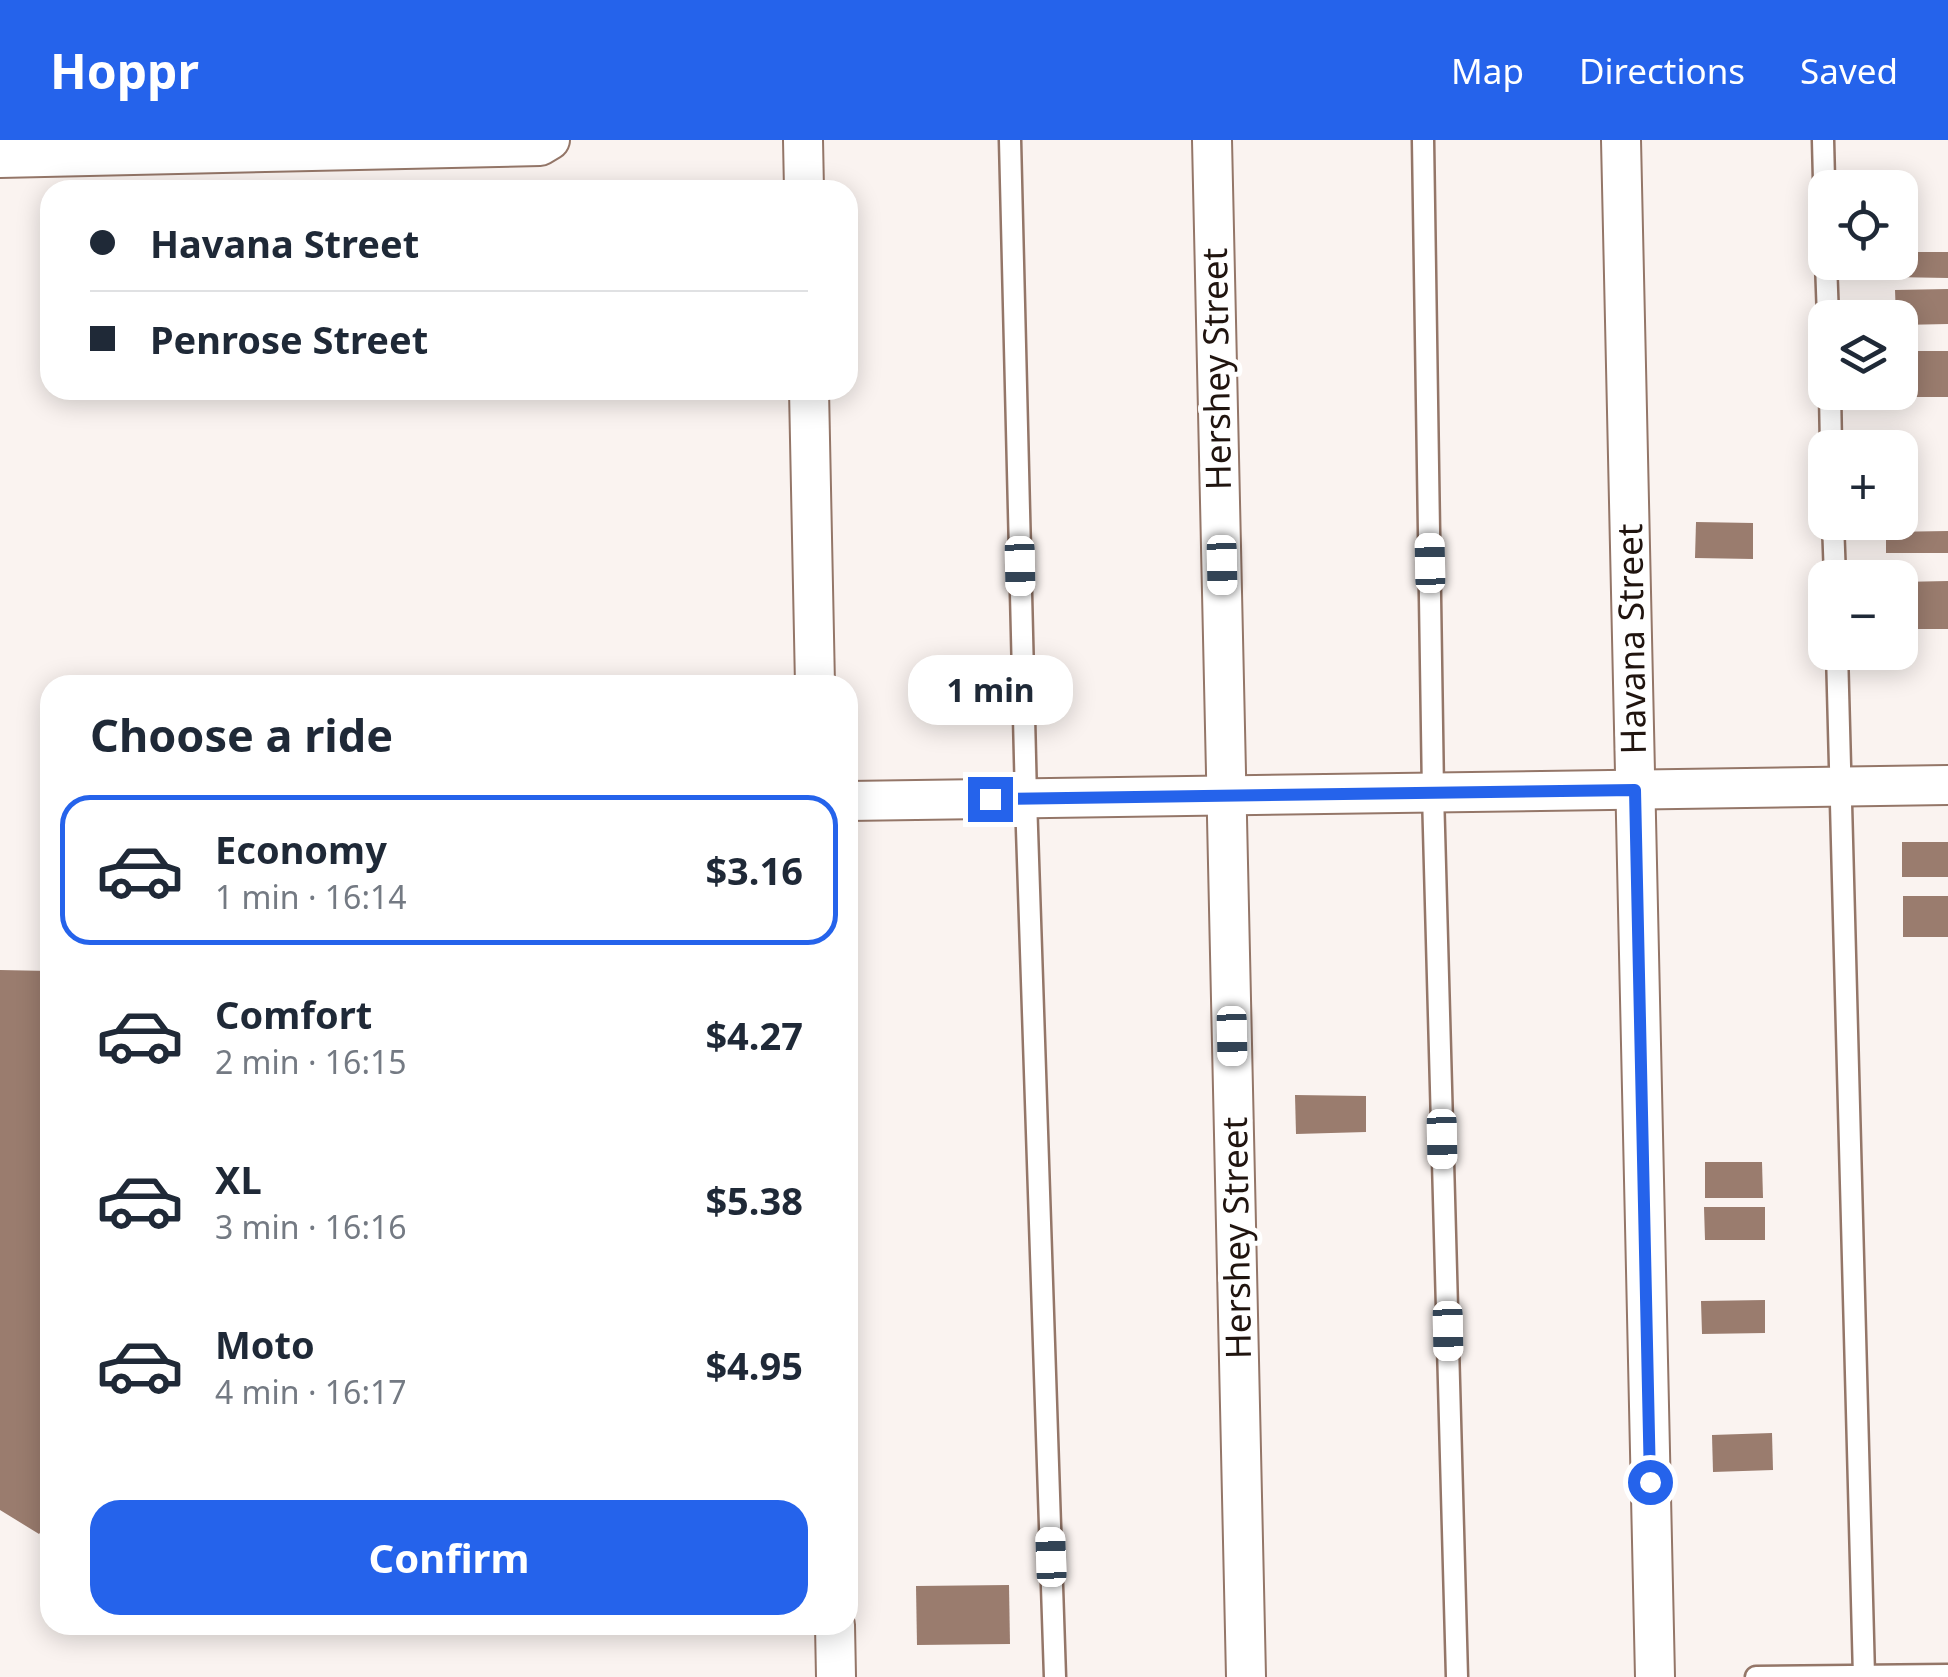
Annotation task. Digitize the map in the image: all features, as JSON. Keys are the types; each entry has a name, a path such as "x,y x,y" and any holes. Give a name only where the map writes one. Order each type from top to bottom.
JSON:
{"street":[{"path":"803,140 804,180"},
{"name":"Hershey Street","path":"1212,140 1246,1677"},
{"name":"Havana Street","path":"1621,140 1654,1677"},
{"path":"0,158 545,143"},
{"path":"808,400 815,675"},
{"path":"858,801 1948,785"},
{"path":"835,1635 836,1677"}],"lane":[{"path":"1010,140 1026,799 1055,1677"},
{"path":"1423,140 1433,793 1456,1677"},
{"path":"1823,140 1824,170"},
{"path":"1838,670 1864,1676"},
{"path":"1756,1677 1948,1675"}],"building":[{"path":"1918,252 1948,252 1948,278 1918,277"},
{"path":"1948,289 1948,324 1918,325 1918,300 1895,300 1895,290"},
{"path":"1918,351 1948,351 1948,397 1918,397"},
{"path":"1696,522 1753,523 1753,559 1695,558"},
{"path":"1918,531 1948,531 1948,553 1886,553 1886,540 1918,540"},
{"path":"1948,581 1948,629 1918,629 1918,582"},
{"path":"1902,842 1948,842 1948,877 1902,877"},
{"path":"1903,896 1948,896 1948,937 1903,937"},
{"path":"0,970 40,971 40,1533 0,1510"},
{"path":"1295,1095 1366,1096 1366,1132 1296,1134"},
{"path":"1705,1162 1762,1162 1763,1198 1705,1198"},
{"path":"1704,1207 1765,1207 1765,1240 1705,1240"},
{"path":"1765,1300 1765,1333 1702,1334 1701,1301"},
{"path":"1772,1433 1773,1470 1713,1472 1712,1435"},
{"path":"1009,1585 1010,1644 917,1645 916,1586"}],"route":[{"path":"990,799 1635,790 1650,1482"}]}
